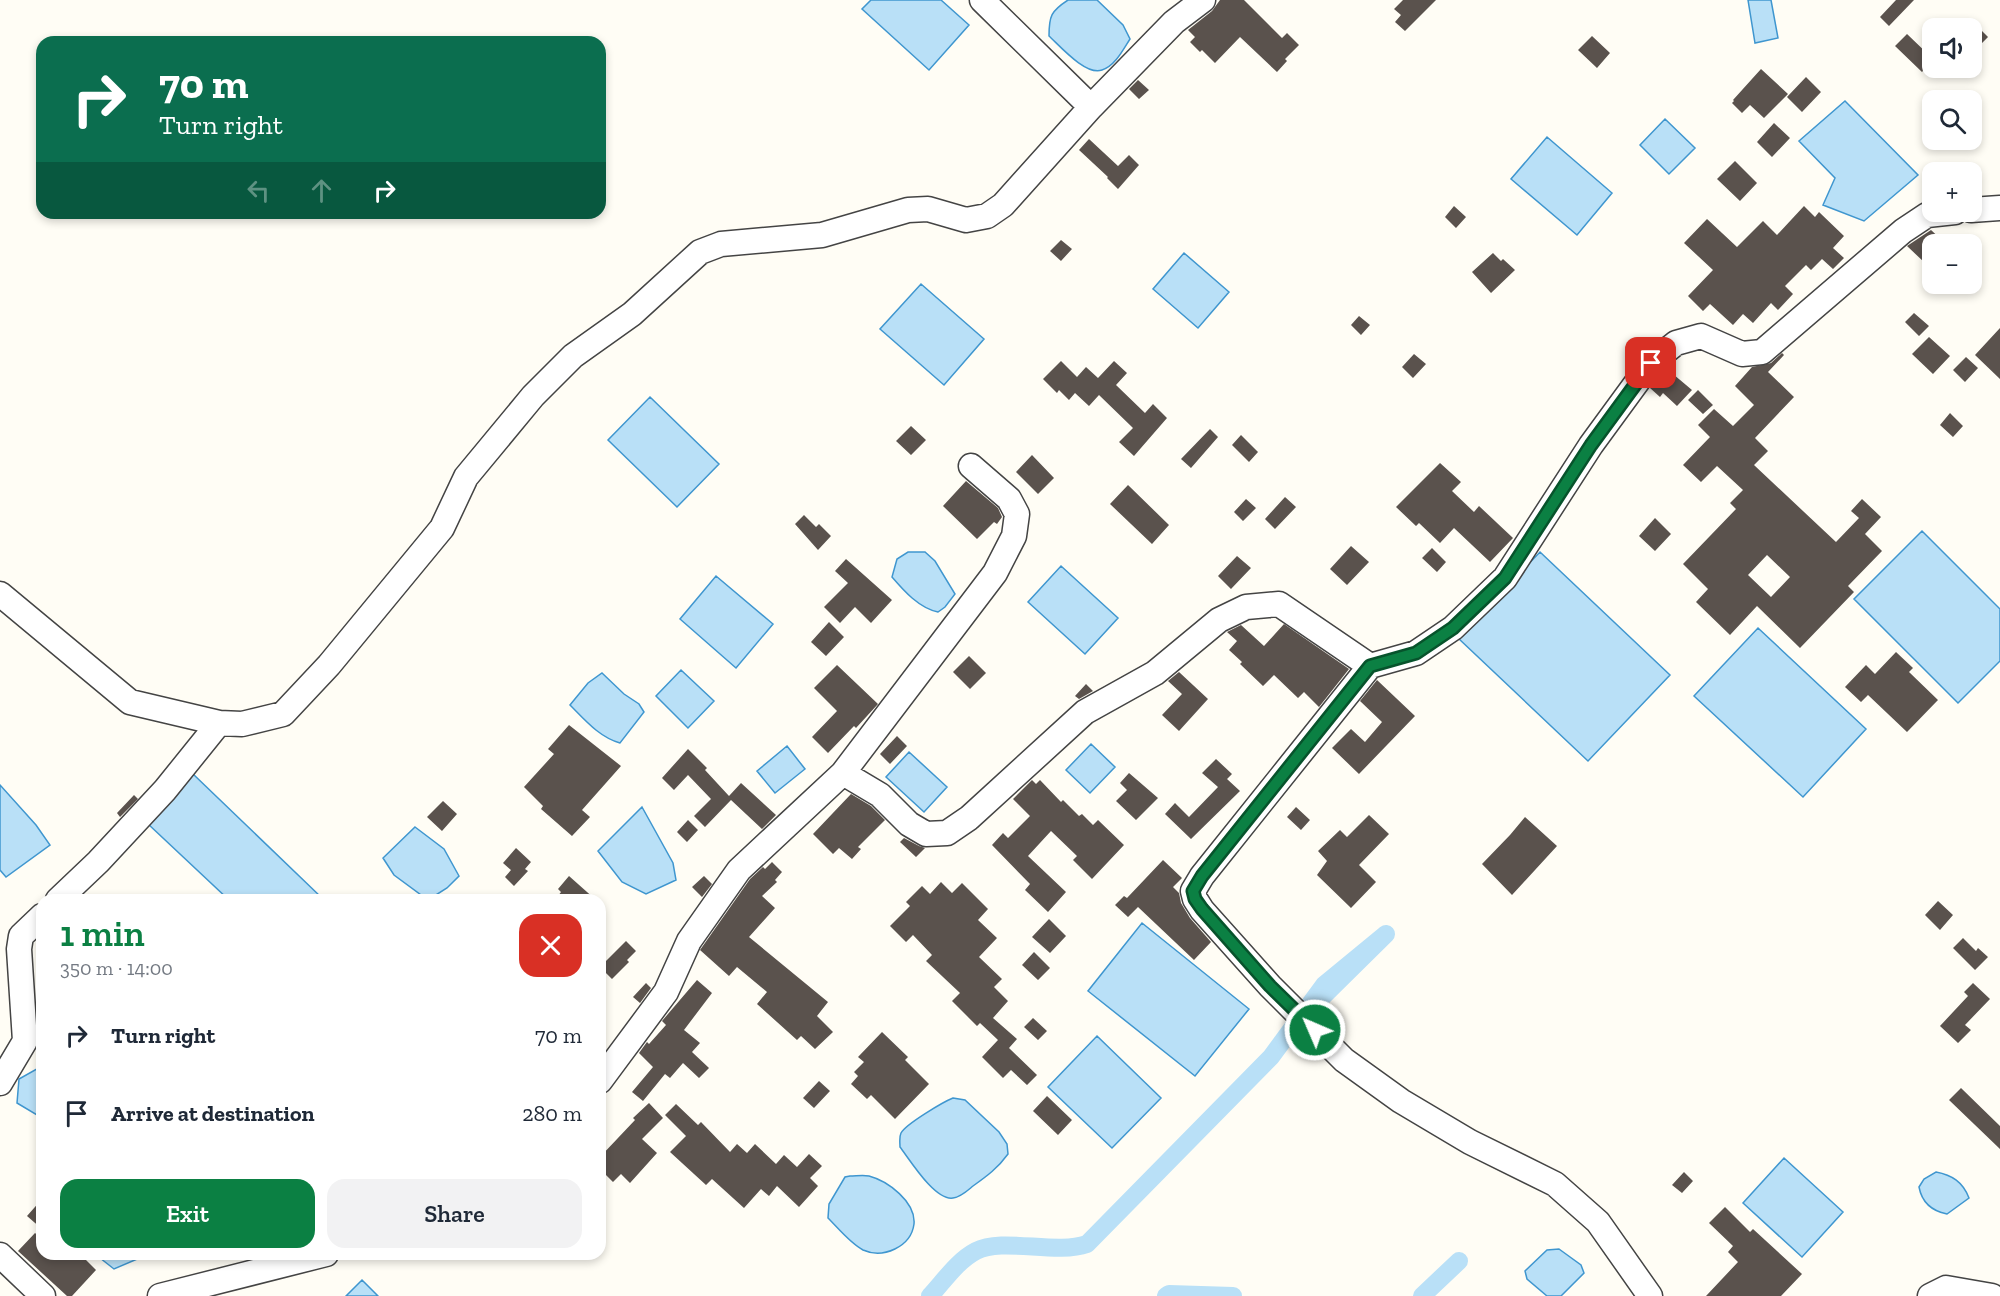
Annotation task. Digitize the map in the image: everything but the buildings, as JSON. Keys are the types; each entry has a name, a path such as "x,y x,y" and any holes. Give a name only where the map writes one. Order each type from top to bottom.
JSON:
{"street":[{"path":"982,0 1091,107"},
{"path":"0,594 130,702 219,723 242,724 283,714 329,665 442,528 465,477 532,396 573,356 632,314 700,252 721,244 822,235 908,210 928,209 966,220 987,216 1003,206 1091,107 1174,22 1203,0"},
{"path":"1982,209 2000,208"},
{"path":"1650,1296 1598,1222 1555,1184 1470,1142 1420,1113 1344,1060 1270,986 1202,909 1193,891 1202,876 1370,666 1416,653 1453,628 1505,578 1591,445 1651,363 1676,343 1701,336 1742,354 1762,352 1903,231 1922,219"},
{"path":"606,1073 666,993 689,941 739,870 843,773 995,573 1014,536 1017,514 1009,499 971,466"},
{"path":"843,773 880,795 909,824 926,834 947,833 969,818 1085,712 1155,673 1219,620 1246,607 1279,604 1370,666"},
{"path":"64,894 98,862 165,790 219,723"},
{"path":"0,1083 25,1041 19,949 21,936 36,922"},
{"path":"0,1255 43,1296"},
{"path":"160,1296 302,1260"},
{"path":"1930,1296 1946,1288 1992,1296"}],"water":[{"path":"871,0 941,0 969,25 929,70 862,9"},
{"path":"1068,0 1097,0 1123,25 1130,39 1107,68 1096,71 1081,65 1049,36 1052,15"},
{"path":"1748,0 1771,0 1778,38 1755,43"},
{"path":"1845,101 1918,175 1864,221 1823,205 1835,178 1799,141"},
{"path":"1665,119 1695,148 1669,174 1640,145"},
{"path":"1547,137 1612,193 1577,235 1511,179"},
{"path":"1184,253 1229,292 1198,328 1153,289"},
{"path":"921,284 984,339 944,385 880,329"},
{"path":"650,397 719,464 677,507 608,440"},
{"path":"1922,531 2000,609 2000,661 1958,703 1854,599"},
{"path":"908,552 925,552 935,561 955,594 938,612 918,603 892,577 897,559"},
{"path":"1540,552 1670,675 1588,761 1458,638"},
{"path":"1061,566 1118,618 1085,654 1028,602"},
{"path":"716,576 773,624 736,668 680,619"},
{"path":"1758,628 1866,729 1803,797 1694,696"},
{"path":"681,670 714,701 688,728 656,696"},
{"path":"602,673 624,694 639,704 644,712 620,743 599,732 570,705 588,683"},
{"path":"1091,744 1115,767 1090,793 1066,770"},
{"path":"787,746 805,769 775,793 757,771"},
{"path":"909,752 947,787 924,812 886,777"},
{"path":"193,774 318,894 223,894 147,823"},
{"path":"0,785 36,825 50,845 6,877 0,870"},
{"path":"642,807 673,863 676,880 646,894 622,882 598,851"},
{"path":"415,827 444,849 459,876 438,894 420,894 394,875 383,858"},
{"path":"1142,923 1249,1009 1195,1076 1088,991"},
{"path":"1097,1036 1161,1098 1112,1148 1048,1087"},
{"path":"36,1069 36,1114 17,1103 19,1079"},
{"path":"953,1098 965,1100 999,1132 1007,1144 1008,1154 988,1175 964,1194 953,1198 946,1197 931,1187 900,1147 900,1140 901,1133 910,1124"},
{"path":"1784,1158 1843,1212 1802,1257 1743,1203"},
{"path":"1936,1172 1956,1180 1964,1188 1969,1198 1947,1214 1928,1205 1920,1193 1919,1187 1924,1179"},
{"path":"867,1176 876,1179 892,1188 906,1200 914,1224 908,1239 902,1245 887,1252 863,1250 849,1240 828,1218 829,1204 845,1177"},
{"path":"1559,1249 1581,1265 1584,1273 1561,1296 1547,1296 1527,1279 1525,1271 1547,1250"},
{"path":"103,1260 135,1260 114,1269"},
{"path":"362,1280 378,1296 346,1296"}],"waterway":[{"path":"930,1296 963,1260 987,1247 1060,1248 1087,1244 1271,1057 1324,985 1386,934 1298,1021"},
{"path":"1422,1296 1459,1261"},
{"path":"1166,1296 1169,1294 1233,1296"}],"route":[{"path":"1315,1030 1270,986 1202,909 1193,891 1202,876 1370,666 1416,653 1453,628 1505,578 1591,445 1651,363"}]}
